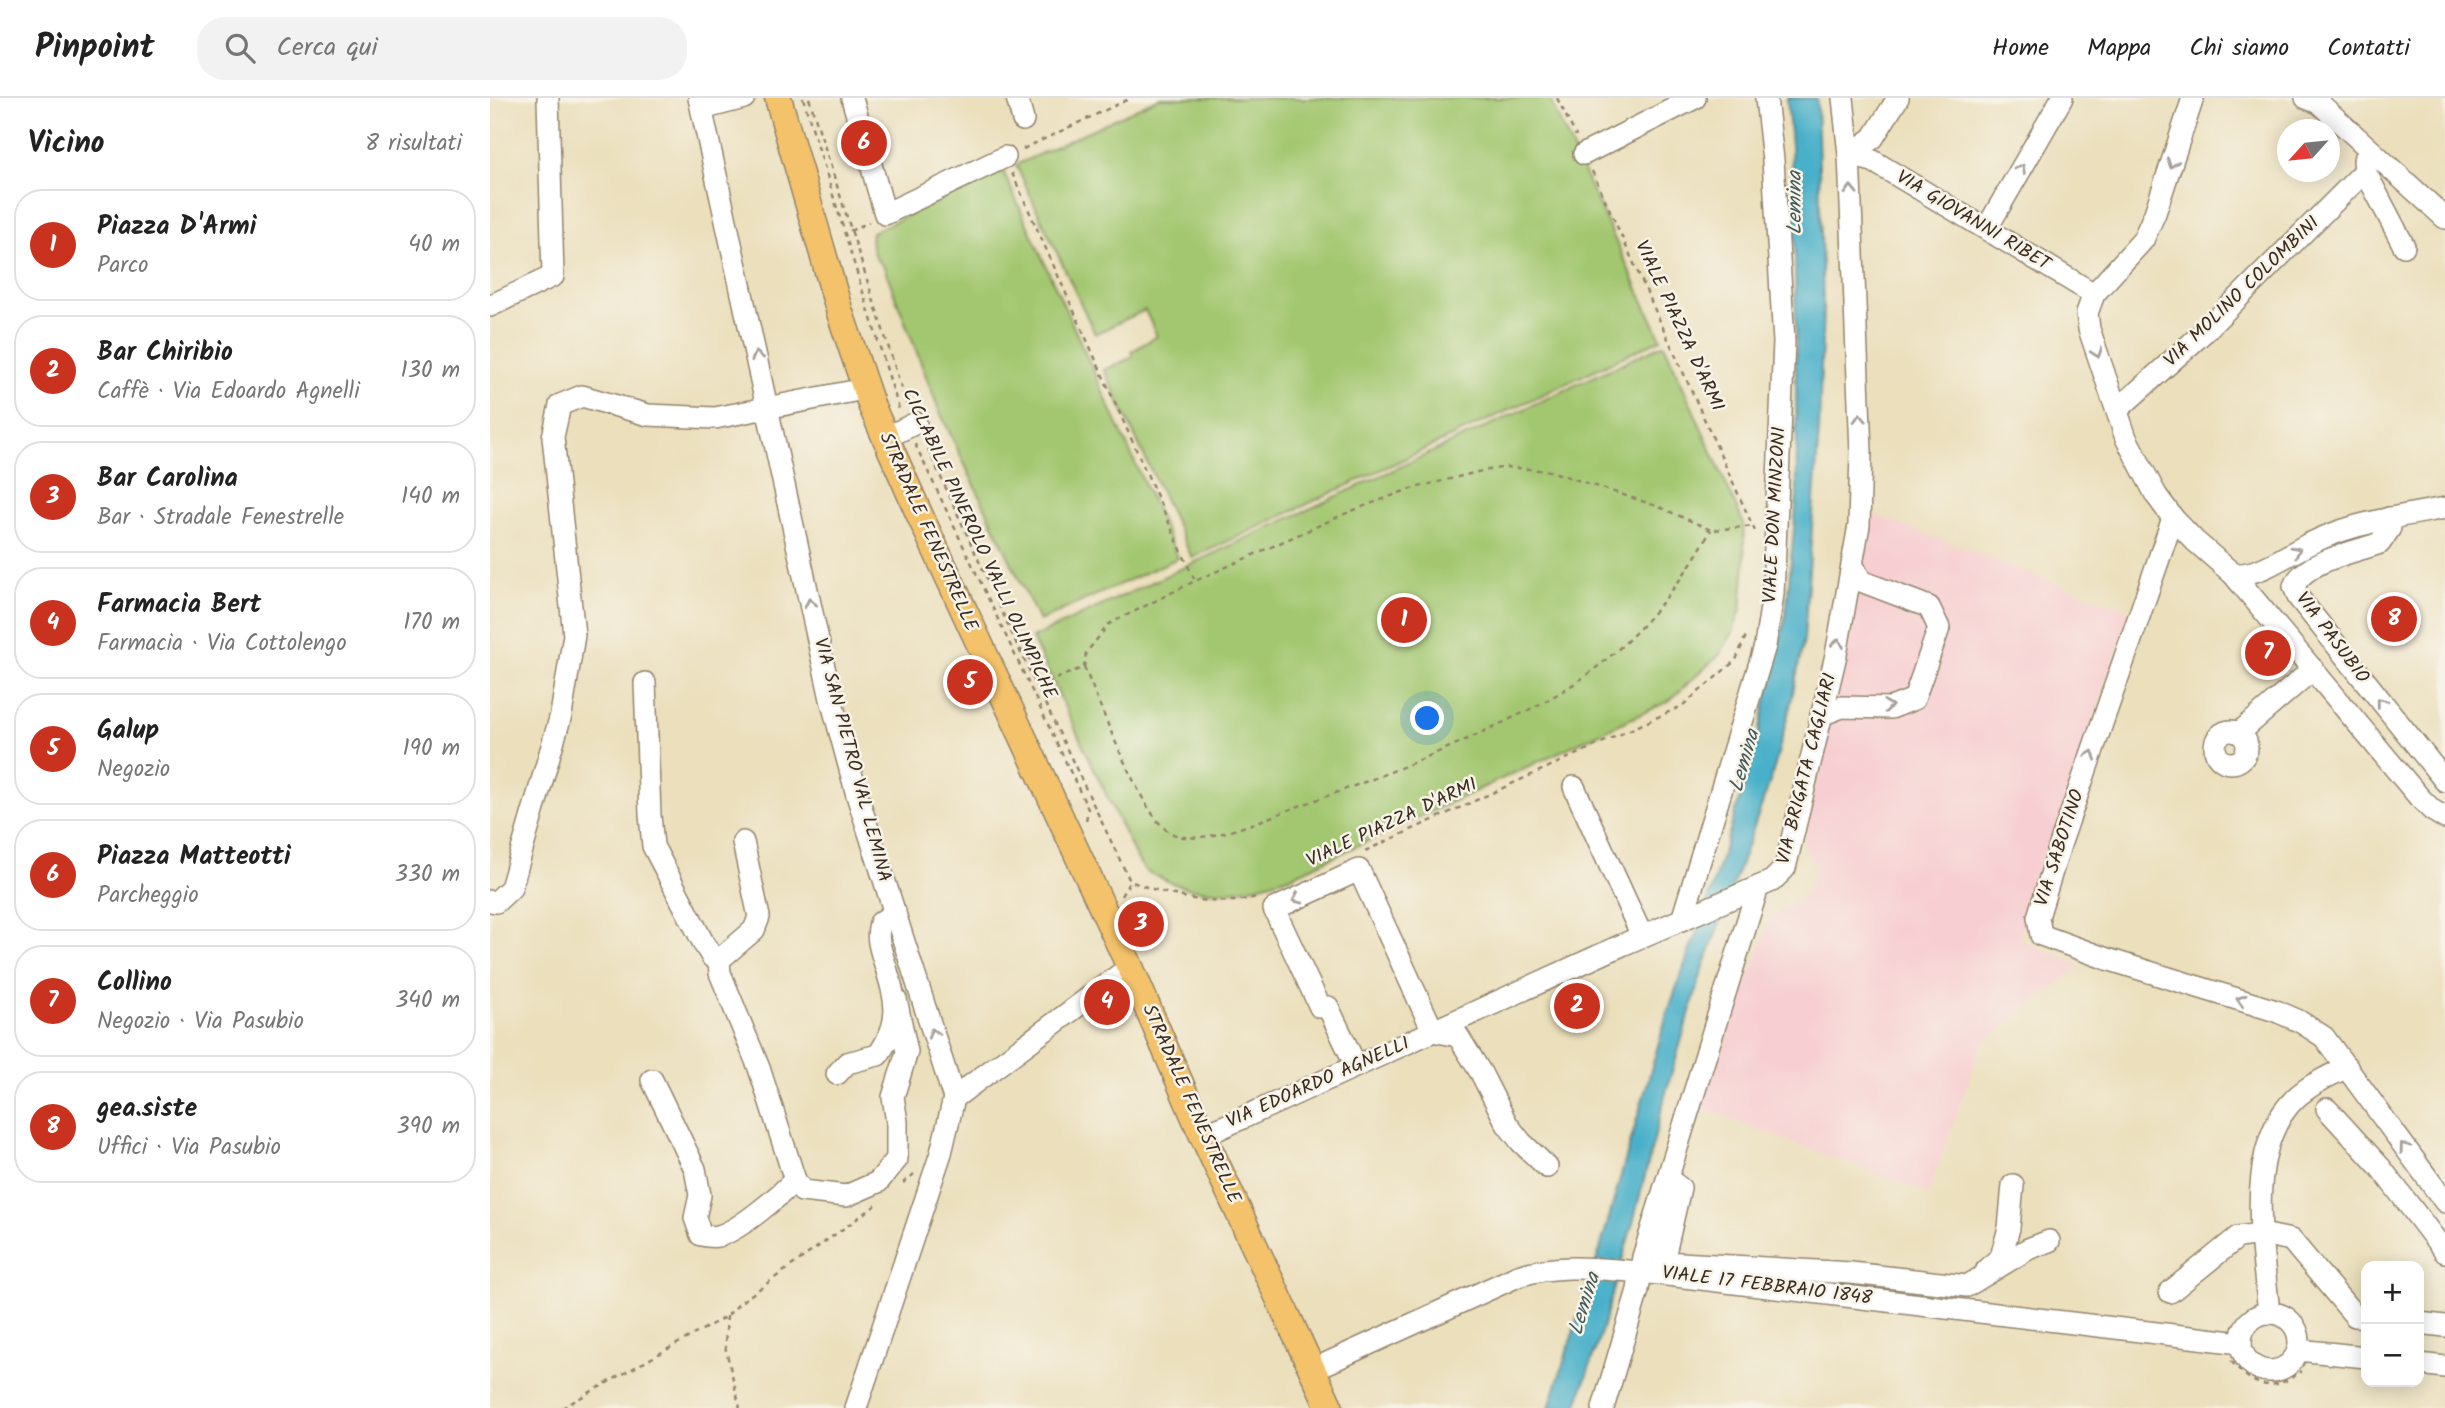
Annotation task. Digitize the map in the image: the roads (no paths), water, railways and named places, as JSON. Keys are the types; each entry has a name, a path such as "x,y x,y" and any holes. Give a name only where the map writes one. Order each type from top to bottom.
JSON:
{"main road":[{"name":"STRADALE FENESTRELLE","path":"778,98 864,389 903,429 1203,1136 1330,1408"}],"street":[{"path":"490,306 553,276 548,98"},
{"path":"701,103 744,98"},
{"path":"852,98 885,214 1005,157"},
{"path":"1017,98 1023,120"},
{"path":"1584,154 1695,98"},
{"name":"VIALE DON MINZONI","path":"1691,916 1765,646 1773,594 1784,342 1773,160 1766,98"},
{"name":"VIA BRIGATA CAGLIARI","path":"1758,887 1772,881 1785,868 1822,715 1859,525 1861,452 1849,155 1843,98"},
{"path":"1849,155 1873,138 1898,98"},
{"path":"1987,228 2062,98"},
{"path":"2174,519 2137,463 2088,329 2087,313 2094,294 2143,240 2155,213 2193,98"},
{"path":"2306,98 2319,103 2445,218"},
{"name":"VIA SAN PIETRO VAL LEMINA","path":"701,103 831,699 857,795 954,1098"},
{"path":"2363,144 2365,171 2404,246"},
{"name":"VIA GIOVANNI RIBET","path":"1849,155 1873,161 2094,294"},
{"name":"VIA MOLINO COLOMBINI","path":"2117,410 2203,332 2365,171"},
{"path":"490,901 496,902 511,888 561,715 574,635 553,437 560,405 582,396 648,415 715,418 864,389"},
{"path":"2233,574 2244,575 2273,564 2340,529 2445,508"},
{"name":"VIA PASUBIO","path":"2389,518 2390,528 2380,543 2339,555 2305,572 2294,586 2298,597 2445,781"},
{"name":"VIA PASUBIO","path":"2174,519 2233,574 2426,804 2445,818"},
{"name":"VIA SABOTINO","path":"2174,519 2061,842 2038,917 2041,935 2107,959 2276,1011 2299,1021 2323,1037 2445,1202"},
{"path":"1822,715 1842,707 1891,708 1914,699 1939,628 1928,607 1861,581 1853,566"},
{"path":"2239,733 2313,669"},
{"path":"645,683 653,846 704,944 712,957 719,960"},
{"path":"2401,774 2423,755"},
{"path":"1574,787 1642,936"},
{"path":"719,960 754,930 759,918 743,842"},
{"path":"1356,1066 1328,1007 1320,1007 1274,909 1357,863 1433,1031"},
{"path":"1603,1408 1634,1271 1643,1258 1669,1180 1758,887"},
{"name":"VIA EDOARDO AGNELLI","path":"1203,1136 1642,936 1758,887"},
{"path":"719,960 720,973 758,1068 794,1180 802,1191 846,1196 878,1182 897,1158 894,1097 907,1052 896,999 878,942 880,923 895,912"},
{"path":"856,1408 941,1153 954,1098 1130,967"},
{"path":"837,1074 847,1062 878,1055 895,1024 896,999"},
{"name":"VIA EDOARDO AGNELLI","path":"1433,1031 1458,1036 1507,1124 1547,1167"},
{"path":"2269,1313 2262,1234 2260,1181 2263,1157 2272,1130 2289,1104 2315,1083 2347,1067"},
{"path":"652,1080 695,1170 699,1195 695,1218 701,1235 716,1236 729,1231 778,1198 794,1180"},
{"path":"2327,1110 2380,1167 2445,1252"},
{"path":"1669,1180 1680,1188 1663,1262 1851,1273 1967,1286 2028,1249 2049,1241"},
{"path":"1967,1286 2001,1257 2009,1228 2013,1185"},
{"path":"2170,1292 2238,1237 2262,1234 2291,1240 2355,1316 2361,1317"},
{"name":"VIALE 17 FEBBRAIO 1848","path":"1312,1370 1518,1276 1533,1271 1583,1267 2241,1343"},
{"path":"2269,1313 2277,1314 2292,1324 2297,1332 2298,1349 2288,1365 2271,1371 2254,1367 2247,1360 2241,1343 2246,1326 2252,1320 2269,1313"},
{"path":"2424,1324 2445,1326"},
{"path":"2298,1349 2361,1356"},
{"path":"2424,1365 2445,1367"}],"water":[{"name":"Lemina","path":"1787,98 1817,98 1823,305 1819,430 1804,639 1772,776 1700,978 1666,1092 1634,1219 1576,1408 1549,1408 1600,1249 1667,1014 1709,897 1755,750 1786,614 1797,496 1795,243"}],"waterway":[{"path":"2439,98 2445,100"}],"place":[{"name":"Piazza Matteotti","path":"864,143"},
{"name":"gea.siste","path":"2394,619"},
{"name":"Piazza D'Armi","path":"1404,620"},
{"name":"Collino","path":"2268,653"},
{"name":"Galup","path":"970,682"},
{"name":"Bar Carolina","path":"1141,924"},
{"name":"Farmacia Bert","path":"1107,1002"},
{"name":"Bar Chiribio","path":"1577,1006"}]}
